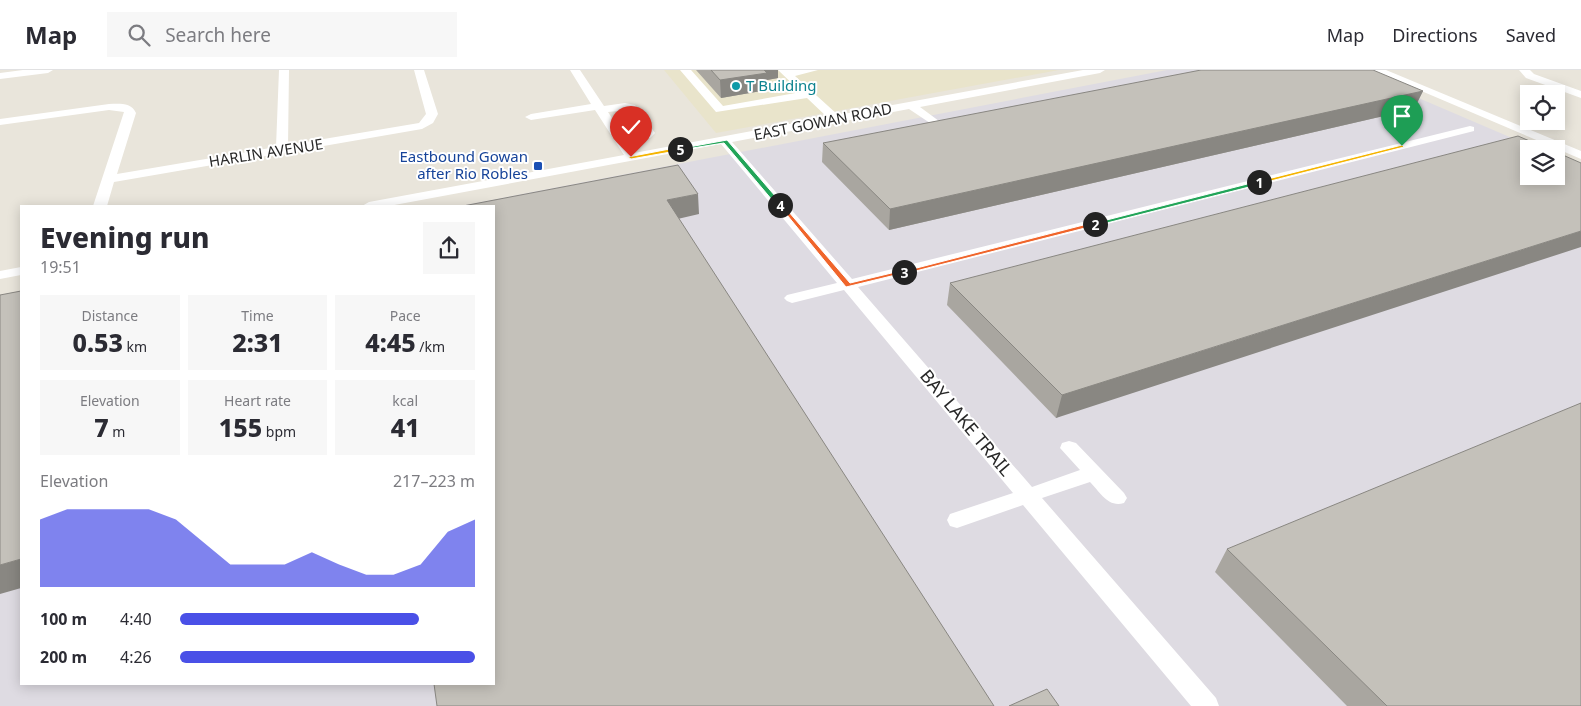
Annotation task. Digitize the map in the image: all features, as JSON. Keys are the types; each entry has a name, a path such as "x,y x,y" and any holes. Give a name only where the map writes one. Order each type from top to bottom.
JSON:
{"street":[{"path":"0,76 48,70"},
{"path":"282,151 284,70"},
{"name":"HARLIN AVENUE","path":"109,179 422,126 429,121 432,114 419,70"},
{"path":"576,70 631,157"},
{"path":"685,70 720,110 810,94"},
{"path":"785,72 813,70"},
{"name":"EAST GOWAN ROAD","path":"374,205 1100,70"},
{"path":"1377,70 1581,154"},
{"path":"1524,71 1581,95"},
{"path":"785,72 837,120"},
{"path":"912,106 939,126"},
{"path":"0,122 123,107 129,110 130,114 100,205"},
{"path":"531,117 600,108 631,107 649,133 646,136 621,141"},
{"path":"792,298 848,286 1470,129"},
{"name":"BAY LAKE TRAIL","path":"725,141 1207,706"},
{"path":"515,179 521,196"},
{"path":"0,275 20,271"},
{"path":"1069,448 1117,498"},
{"path":"957,520 1094,473"}],"shaded area":[{"path":"664,70 1059,70 716,133"},
{"path":"1167,70 1353,70 1520,141 1520,185 1565,185 1565,173 1581,167 1581,706 0,706 0,295 20,291 20,685 495,685 495,205 465,205"}],"building":[{"path":"711,70 764,70 767,73 720,80"},
{"path":"1201,70 1373,70 1423,91 890,209 823,143"},
{"path":"1518,136 1527,140 1520,140 1520,185 1565,185 1565,156 1581,163 1581,231 1062,395 950,283"},
{"path":"678,165 698,194 667,200 994,706 437,706 434,685 495,685 495,205 468,205"},
{"path":"20,291 20,559 0,565 0,295"},
{"path":"1581,403 1581,706 1387,706 1227,549"},
{"path":"1047,689 1059,706 1009,706"}],"place":[{"name":"T Building","path":"736,86"},
{"name":"Eastbound Gowan after Rio Robles","path":"538,166"}],"route":[{"path":"631,157 725,141 848,286 1402,146"}]}
